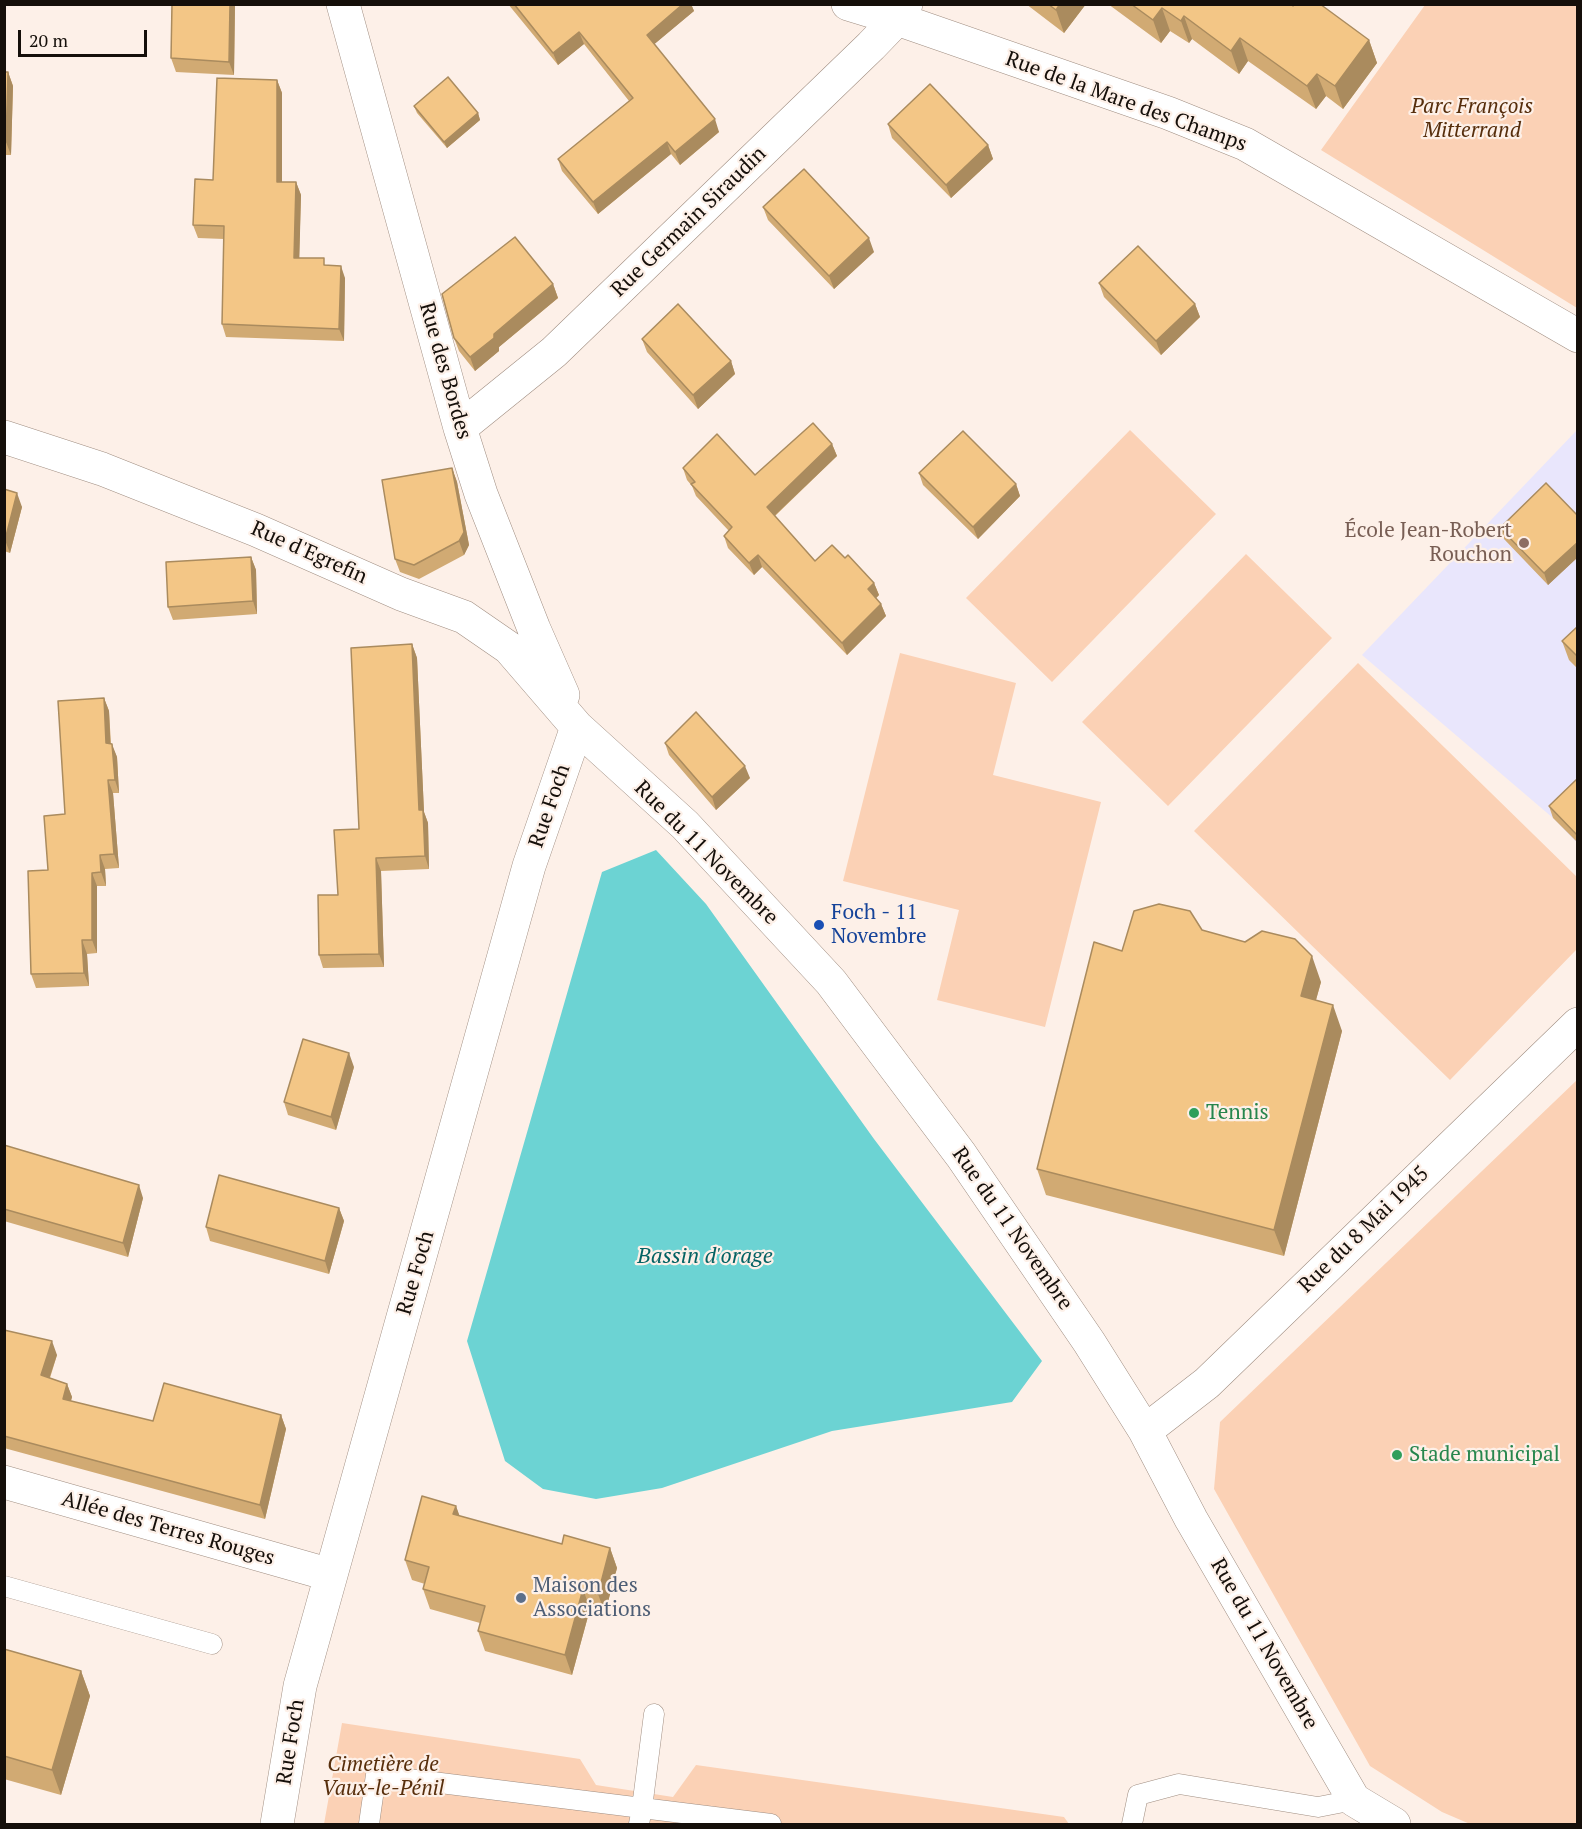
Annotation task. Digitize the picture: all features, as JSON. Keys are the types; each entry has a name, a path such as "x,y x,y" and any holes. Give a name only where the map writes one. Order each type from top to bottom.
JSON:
{"street":[{"name":"Rue des Bordes","path":"344,4 460,428 482,494 534,629 577,727"},
{"name":"Rue de la Mare des Champs","path":"848,4 901,12 1245,144 1578,336"},
{"name":"Rue Germain Siraudin","path":"460,428 554,352 901,12"},
{"name":"Rue d'Egrefin","path":"4,437 102,469 256,530 401,594 464,617 509,648 577,727"},
{"name":"Rue du 11 Novembre","path":"577,727 686,825 831,982 961,1155 1089,1342 1145,1431 1191,1519 1354,1800"},
{"name":"Rue Foch","path":"277,1824 300,1686 529,866 577,727"},
{"name":"Rue du 8 Mai 1945","path":"1145,1431 1207,1383 1578,1024"},
{"name":"Allée des Terres Rouges","path":"4,1482 331,1575"},
{"path":"1354,1800 1394,1824"}],"lane":[{"path":"4,1586 212,1644"},
{"path":"640,1816 654,1714"},
{"path":"369,1824 376,1775 640,1816 771,1824"},
{"path":"1132,1824 1138,1795 1179,1784 1318,1807 1354,1800"}],"shaded area":[{"name":"École Jean-Robert Rouchon","path":"1577,430 1577,843 1553,818 1362,655"}],"green space":[{"name":"Parc François Mitterrand","path":"1425,5 1577,5 1577,308 1321,150"},
{"path":"1130,430 1216,514 1052,682 966,598"},
{"path":"1246,554 1332,638 1168,806 1082,722"},
{"path":"900,653 1016,683 993,775 1101,802 1045,1027 937,1000 959,910 843,881"},
{"path":"1358,663 1577,877 1577,949 1450,1080 1194,831"},
{"name":"Stade municipal","path":"1577,1080 1577,1824 1470,1824 1442,1812 1370,1766 1214,1489 1220,1422"},
{"name":"Cimetière de Vaux-le-Pénil","path":"342,1723 580,1759 596,1785 673,1797 696,1765 1064,1817 1069,1824 324,1824"}],"water":[{"name":"Bassin d'orage","path":"656,850 706,904 874,1139 1042,1361 1012,1402 832,1431 662,1488 596,1499 543,1489 505,1461 467,1341 602,872"}],"building":[{"path":"172,4 230,4 229,62 171,58"},
{"path":"514,4 683,4 647,35 715,119 675,152 667,142 593,202 558,159 633,98 579,32 553,53"},
{"path":"1048,4 1060,4 1056,10"},
{"path":"1131,4 1292,4 1293,6 1294,4 1320,4 1369,40 1335,86 1317,74 1307,86 1240,38 1231,51 1184,16 1181,21 1162,8 1153,20"},
{"path":"4,72 8,72 6,142 4,142"},
{"path":"448,77 478,113 444,142 414,106"},
{"path":"217,78 277,80 277,182 296,182 294,258 324,258 324,265 341,266 339,329 222,324 224,226 193,225 195,179 213,180"},
{"path":"930,84 988,145 946,185 888,124"},
{"path":"804,169 869,238 829,276 763,207"},
{"path":"515,237 553,284 470,357 454,338 442,294"},
{"path":"1138,246 1195,304 1156,341 1099,283"},
{"path":"678,304 731,361 693,395 642,339"},
{"path":"813,423 832,444 767,507 815,561 832,545 845,558 848,555 874,583 868,589 881,604 842,643 758,555 749,563 724,536 732,527 691,484 695,482 683,468 717,434 755,475"},
{"path":"963,431 1016,484 973,527 919,473"},
{"path":"452,468 464,532 459,541 414,565 395,559 382,480"},
{"path":"1546,483 1578,516 1578,542 1544,573 1500,528"},
{"path":"4,489 17,493 5,540 4,539"},
{"path":"251,557 253,601 168,607 166,562"},
{"path":"1578,626 1578,657 1562,641"},
{"path":"412,644 419,810 423,810 425,856 376,858 379,954 319,955 318,895 338,895 334,830 359,829 351,648"},
{"path":"104,698 106,743 112,744 115,780 108,780 114,854 100,855 101,872 92,873 92,940 82,940 84,973 31,974 28,871 48,870 44,816 65,814 58,701"},
{"path":"696,712 745,766 712,797 665,743"},
{"path":"1578,778 1578,836 1549,806"},
{"name":"Tennis","path":"1159,904 1190,911 1202,930 1245,942 1262,931 1295,939 1312,956 1301,996 1333,1005 1274,1230 1037,1169 1094,942 1122,951 1134,911"},
{"path":"303,1039 349,1053 331,1117 284,1102"},
{"path":"4,1145 139,1185 123,1243 4,1209"},
{"path":"219,1175 339,1208 325,1261 206,1227"},
{"path":"4,1330 52,1341 41,1375 67,1384 63,1399 153,1421 164,1383 281,1415 260,1505 4,1436"},
{"name":"Maison des Associations","path":"422,1496 456,1506 453,1514 562,1544 564,1535 610,1548 598,1594 583,1589 565,1655 478,1631 485,1606 423,1589 429,1567 405,1560"},
{"path":"4,1649 81,1671 52,1770 4,1756"}],"place":[{"name":"École Jean-Robert Rouchon","path":"1524,543"},
{"name":"Foch - 11 Novembre","path":"819,925"},
{"name":"Tennis","path":"1194,1113"},
{"name":"Stade municipal","path":"1397,1455"},
{"name":"Maison des Associations","path":"521,1598"}]}
